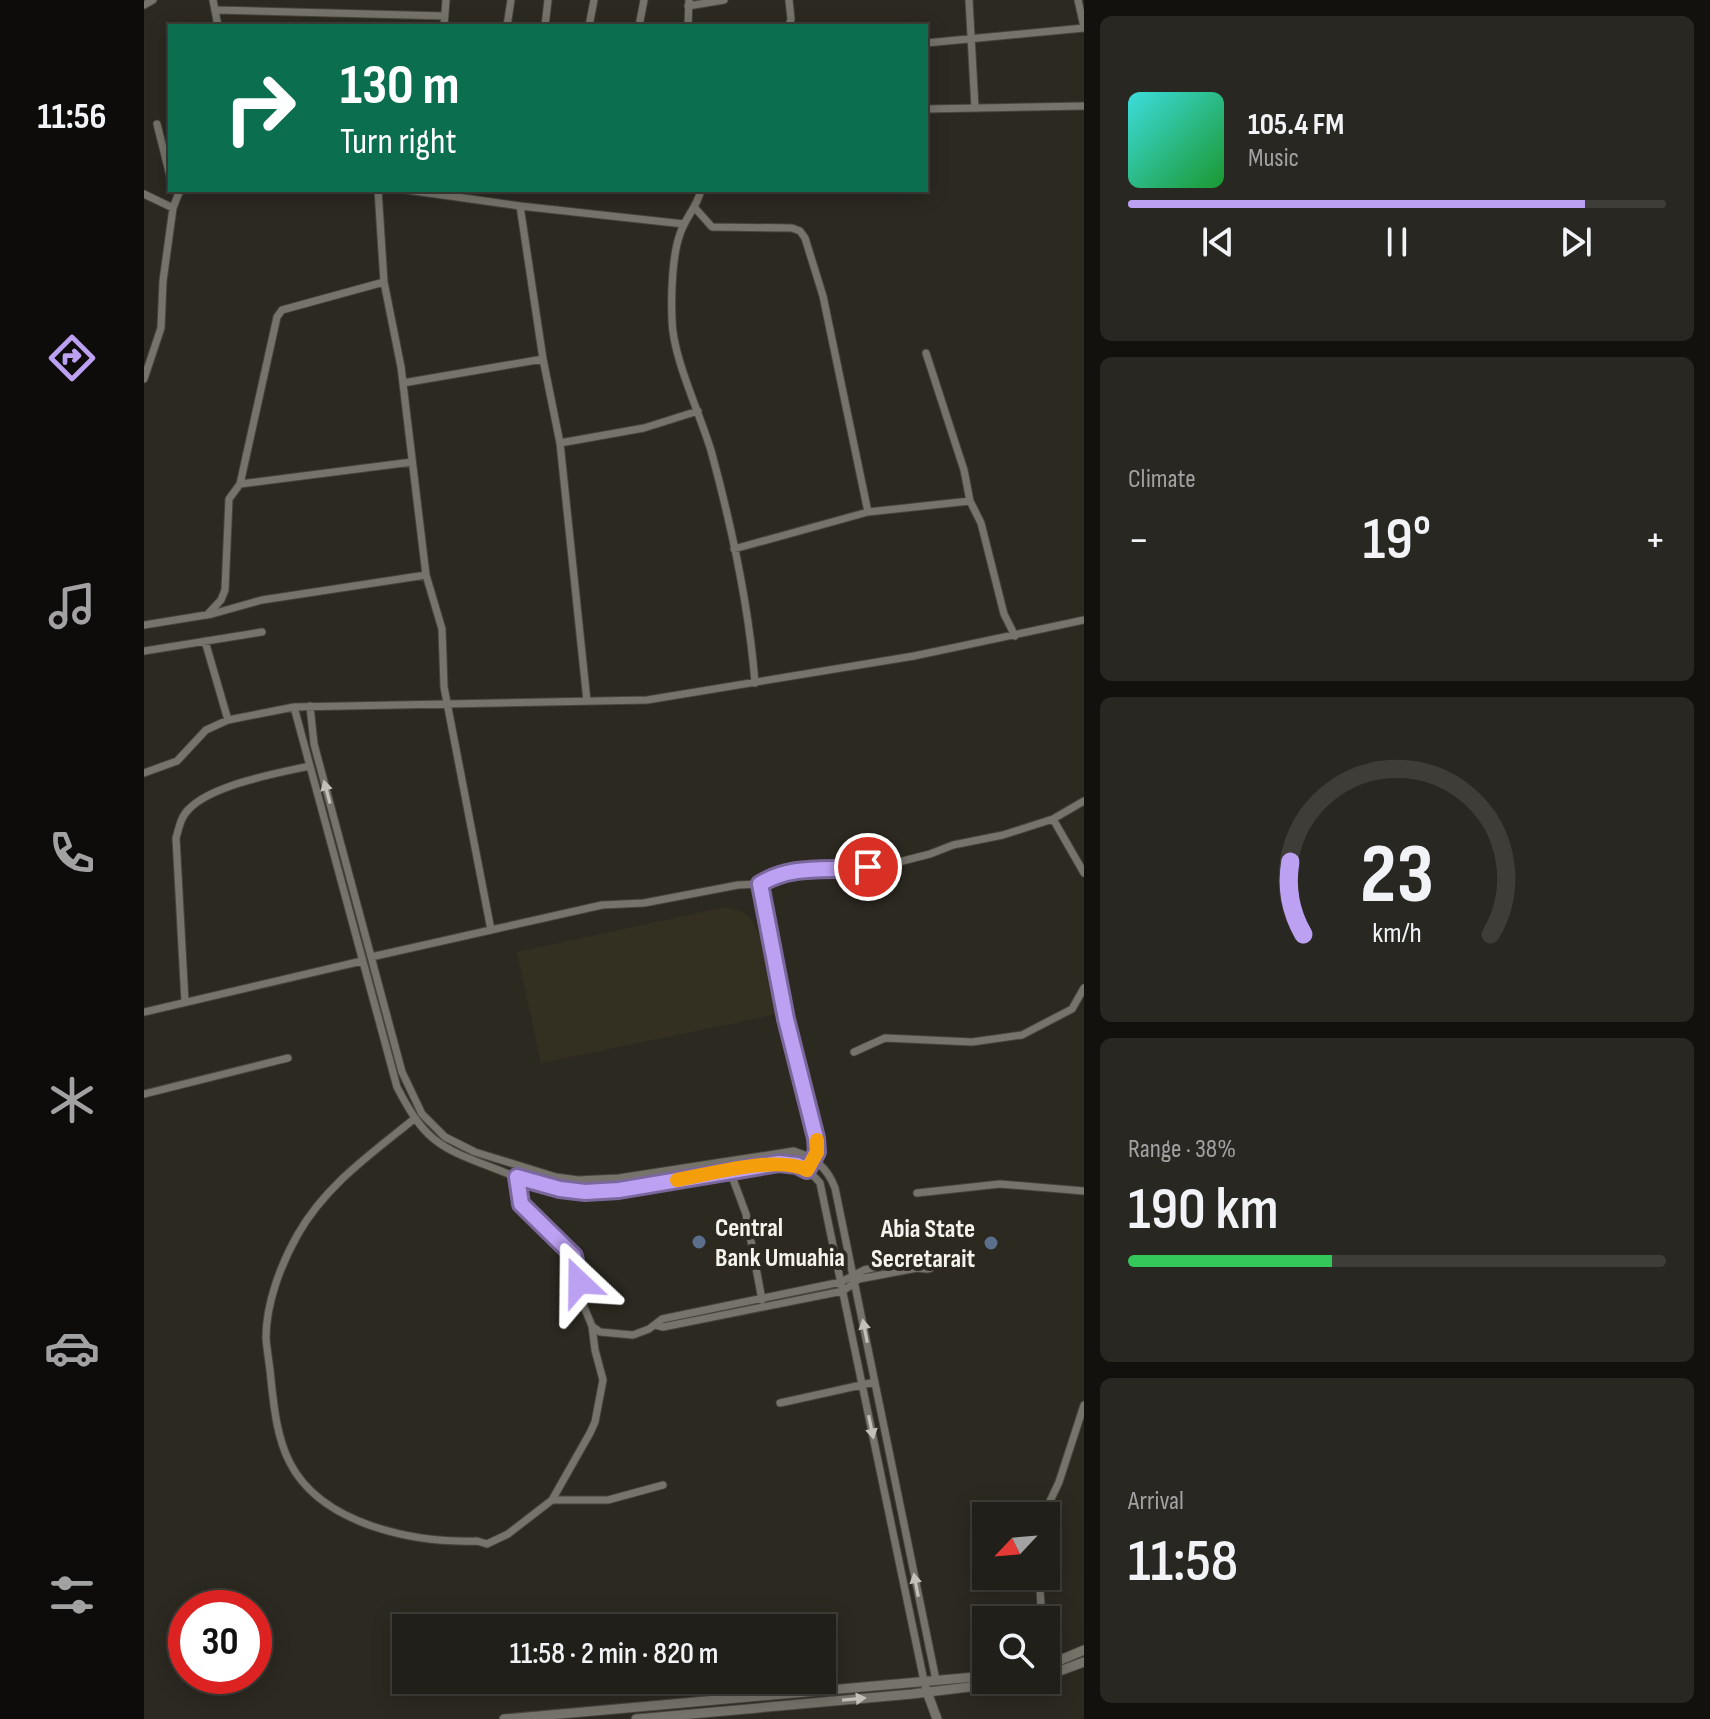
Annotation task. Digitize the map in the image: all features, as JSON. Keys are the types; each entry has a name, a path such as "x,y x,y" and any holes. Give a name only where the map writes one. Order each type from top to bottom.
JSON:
{"street":[{"path":"144,5 153,0"},
{"path":"213,0 218,24"},
{"path":"298,0 299,12"},
{"path":"444,24 446,0"},
{"path":"507,24 511,0"},
{"path":"545,24 548,0"},
{"path":"589,24 594,0"},
{"path":"639,24 644,0"},
{"path":"688,24 688,3 724,0"},
{"path":"789,0 790,24"},
{"path":"969,0 975,108"},
{"path":"928,43 1084,28 1078,0"},
{"path":"215,10 445,16"},
{"path":"928,109 1084,106"},
{"path":"157,124 168,168"},
{"path":"144,379 161,328 163,281 173,208 179,192"},
{"path":"378,192 384,282 403,383 426,575 442,629 444,687 491,930"},
{"path":"421,192 684,224"},
{"path":"700,192 679,235 673,288 673,334 712,453 734,549 753,653 755,683"},
{"path":"144,194 173,208"},
{"path":"520,206 543,359 560,443 587,701"},
{"path":"695,208 712,227 792,228 800,231 805,238 823,296 868,512"},
{"path":"207,615 221,600 225,590 229,499 240,484 277,317 282,310 384,282"},
{"path":"926,353 964,470 970,501 981,523 1004,614 1015,636"},
{"path":"403,383 543,359"},
{"path":"560,443 644,428 698,411"},
{"path":"240,484 412,462"},
{"path":"734,549 868,512 970,501"},
{"path":"144,625 207,615 262,600 426,575"},
{"path":"144,773 177,761 206,730 228,720 294,707 647,700 1015,636 1084,620"},
{"path":"144,651 262,632"},
{"path":"205,641 228,720"},
{"path":"310,706 314,744 371,957 397,1087 414,1119 438,1144 517,1177 560,1189 585,1192 619,1190 779,1163 797,1165 820,1183 924,1681 937,1719"},
{"path":"294,707 362,961 408,1087 431,1125 460,1146 556,1177 601,1180 794,1151 814,1159 830,1174 938,1686 935,1707"},
{"path":"185,1002 176,838 182,818 190,808 237,783 310,766"},
{"path":"371,957 602,905 644,903 738,885 760,884 785,872 812,868 845,870 891,864 1053,819 1084,801"},
{"path":"1053,819 1084,873"},
{"path":"328,835 338,832"},
{"path":"760,884 786,1019 816,1138 817,1152 807,1170"},
{"path":"144,1012 362,961"},
{"path":"854,1052 885,1038 972,1042 1022,1035 1072,1009 1084,988"},
{"path":"144,1094 288,1058"},
{"path":"414,1119 341,1177 311,1214 283,1264 275,1286 266,1336 274,1407 289,1463 302,1482 319,1497 361,1524 428,1539 484,1544 496,1541 552,1500 595,1422 603,1380 574,1256 521,1204 517,1177"},
{"path":"730,1171 746,1214 763,1302"},
{"path":"917,1193 1000,1184 1084,1191"},
{"path":"592,1326 600,1332 633,1335 662,1319 842,1286 854,1278 923,1256 930,1256 934,1261 932,1267 926,1269 854,1278"},
{"path":"780,1403 875,1382"},
{"path":"1050,1502 1084,1405"},
{"path":"552,1500 608,1500 663,1485"},
{"path":"1060,1662 1084,1650"},
{"path":"1060,1671 1084,1662"},
{"path":"636,1719 928,1692 938,1686 972,1679"},
{"path":"504,1719 924,1681 938,1686 972,1684"}],"shaded area":[{"path":"726,907 743,912 752,920 763,943 778,1014 541,1063 517,952"}],"slow traffic":[{"path":"677,1180 779,1163 797,1165 807,1170 817,1152 817,1140"}],"place":[{"name":"Central Bank Umuahia","path":"699,1242"},
{"name":"Abia State Secretarait","path":"991,1243"}],"route":[{"path":"579,1282 574,1256 521,1204 517,1177 560,1189 585,1192 619,1190 779,1163 797,1165 807,1170 817,1152 816,1138 786,1019 760,884 785,872 868,867"}]}
